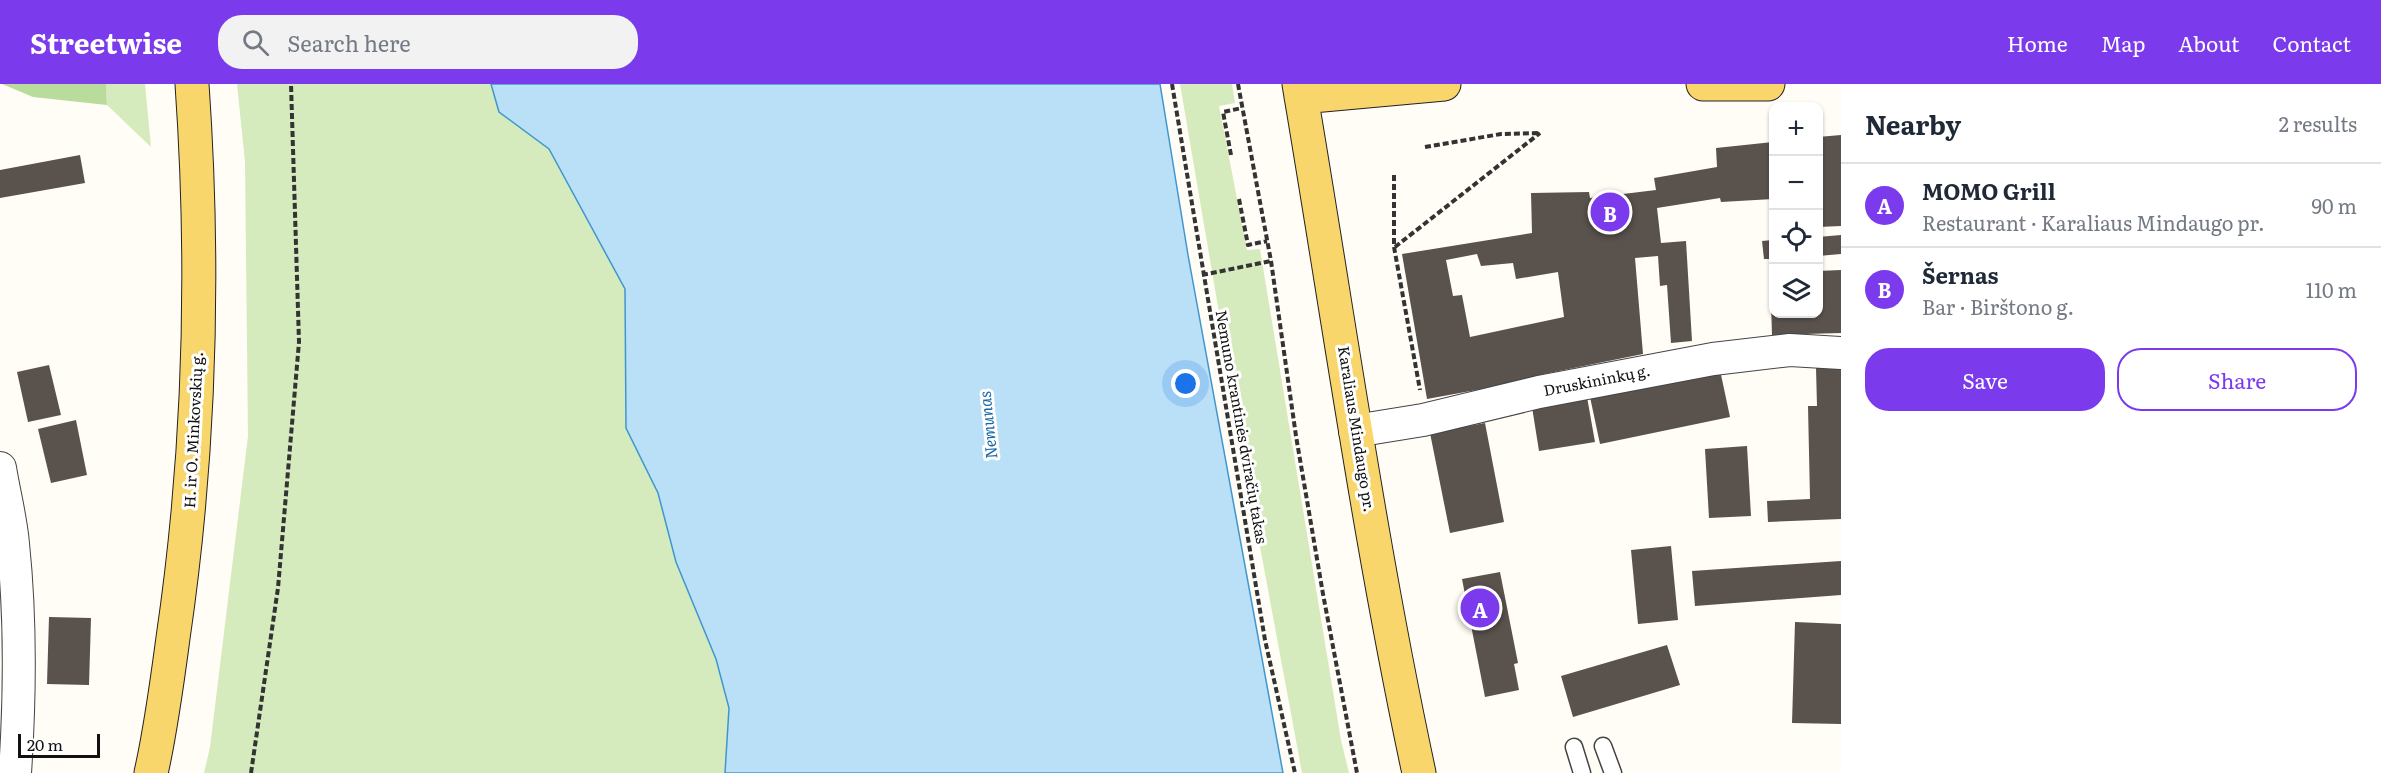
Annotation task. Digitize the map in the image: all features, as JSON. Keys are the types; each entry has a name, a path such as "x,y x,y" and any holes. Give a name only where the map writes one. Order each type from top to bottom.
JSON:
{"main road":[{"name":"H. ir O. Minkovskių g.","path":"151,773 158,742 185,555 196,424 200,304 198,166 192,84"},
{"path":"1300,91 1444,84"},
{"path":"1702,84 1768,84"},
{"name":"Karaliaus Mindaugo pr.","path":"1300,91 1333,280 1355,432 1382,591 1419,773"}],"street":[{"name":"Druskininkų g.","path":"1355,432 1425,419 1539,392 1713,359 1790,350 1841,353"},
{"path":"0,468 13,543 19,627 15,773"}],"lane":[{"path":"1574,747 1582,773"},
{"path":"1603,747 1613,773"}],"path":[{"path":"251,773 278,588 299,342 291,84"},
{"name":"Nemuno krantinės dviračių takas","path":"1172,84 1202,275 1265,640 1295,773"},
{"path":"1238,84 1271,261 1324,605 1357,773"},
{"path":"1231,155 1223,112 1242,108"},
{"path":"1394,247 1540,133 1501,134 1425,147"},
{"path":"1394,174 1394,247 1425,419"},
{"path":"1239,199 1248,245 1267,241"},
{"path":"1202,275 1271,261"}],"green space":[{"path":"2,84 106,84 107,105 33,97"},
{"path":"106,84 145,84 151,147 107,105"},
{"path":"237,84 491,84 499,112 549,149 625,289 626,428 658,493 676,562 716,659 729,708 725,773 204,773 210,747 248,436 245,162"},
{"path":"1180,84 1232,84 1235,103 1219,106 1247,250 1260,249 1341,740 1349,773 1302,773 1246,471"}],"water":[{"name":"Nemunas","path":"491,84 1160,84 1188,255 1283,773 725,773 729,708 716,659 676,562 658,493 626,428 625,289 549,149 499,112"}],"building":[{"path":"1841,135 1841,226 1823,227 1823,137"},
{"path":"1769,142 1769,199 1721,202 1720,198 1657,208 1661,243 1686,241 1692,341 1671,343 1667,285 1660,286 1658,256 1635,258 1643,354 1427,399 1402,254 1532,233 1531,193 1589,192 1590,198 1656,190 1654,178 1717,167 1716,148","holes":["1477,254 1481,266 1513,263 1516,279 1558,272 1564,317 1470,337 1462,295 1453,296 1446,260"]},
{"path":"80,155 85,183 0,198 0,170"},
{"path":"1841,235 1841,254 1823,256 1823,237"},
{"path":"1769,240 1769,259 1764,259 1762,241"},
{"path":"1841,270 1841,333 1772,335 1771,318 1823,318 1823,271"},
{"path":"49,365 61,415 28,422 17,372"},
{"path":"1816,368 1841,368 1841,519 1768,522 1767,501 1810,499 1808,406 1817,406"},
{"path":"1720,370 1730,417 1600,444 1590,397"},
{"path":"1587,397 1595,442 1539,451 1532,407"},
{"path":"76,420 87,475 51,483 38,429"},
{"path":"1485,423 1504,522 1450,533 1430,433"},
{"path":"1747,446 1751,516 1709,518 1705,449"},
{"path":"1671,546 1678,620 1638,624 1631,550"},
{"path":"1841,561 1841,595 1695,606 1692,571"},
{"path":"1500,572 1518,663 1514,664 1519,690 1485,697 1462,579"},
{"path":"49,617 91,618 89,685 47,684"},
{"path":"1795,622 1841,624 1841,724 1792,723"},
{"path":"1667,645 1680,685 1573,717 1561,676"}],"place":[{"name":"Šernas","path":"1610,212"},
{"name":"MOMO Grill","path":"1480,608"}]}
